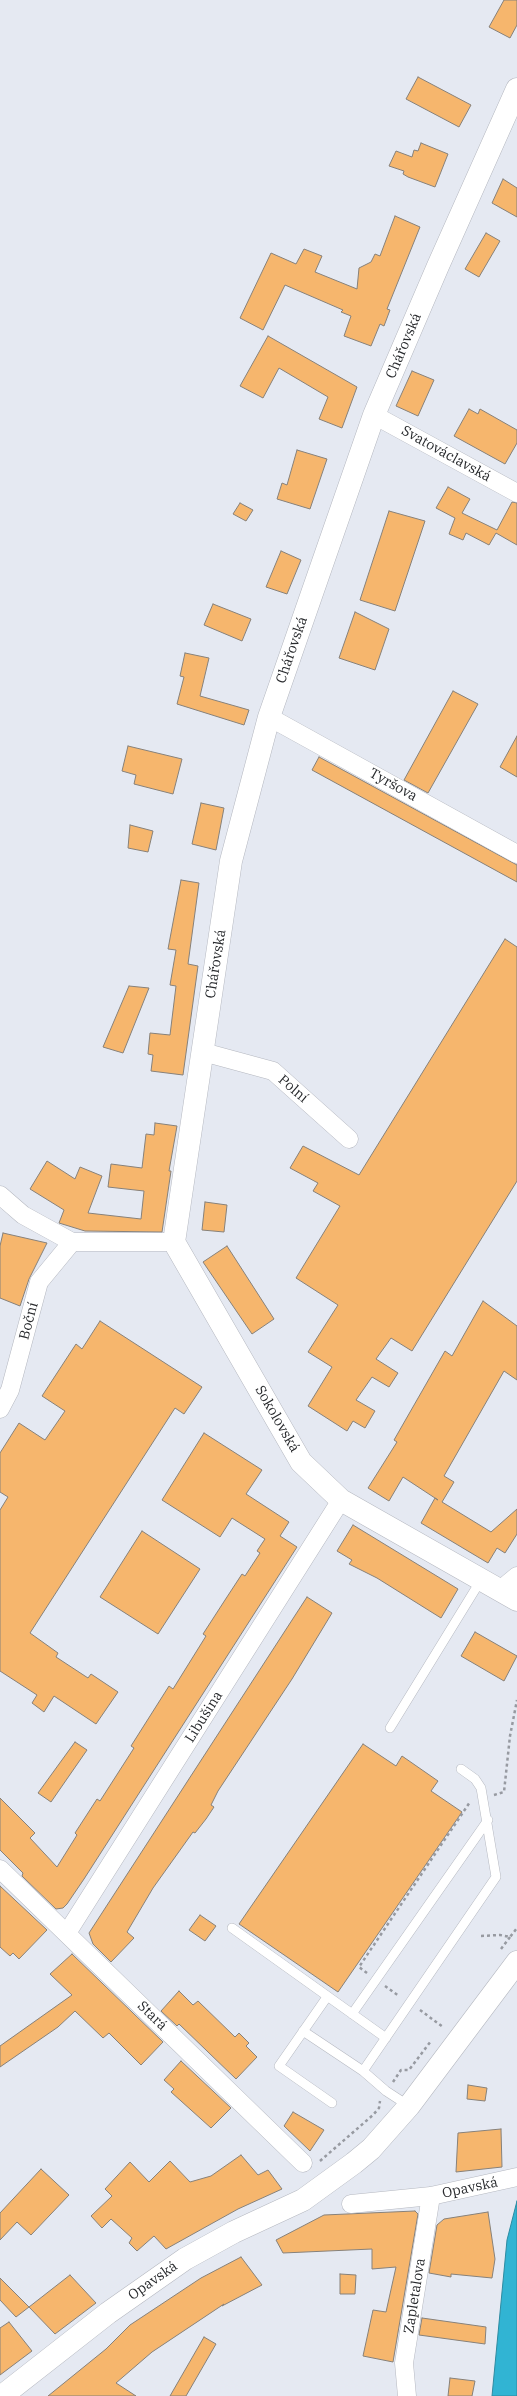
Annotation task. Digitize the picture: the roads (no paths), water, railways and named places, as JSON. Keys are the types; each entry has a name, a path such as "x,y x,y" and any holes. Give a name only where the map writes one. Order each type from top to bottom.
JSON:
{"street":[{"name":"Chářovská","path":"174,1242 231,861 269,717 374,415 438,266 517,89"},
{"name":"Svatováclavská","path":"374,415 517,493"},
{"name":"Tyršova","path":"269,717 517,854"},
{"name":"Polní","path":"203,1052 273,1071 349,1139"},
{"path":"0,1194 24,1215 72,1242 174,1242"},
{"name":"Boční","path":"0,1409 10,1390 39,1282 72,1242"},
{"name":"Sokolovská","path":"174,1242 301,1462 341,1500 509,1595"},
{"name":"Libušina","path":"67,1933 341,1500"},
{"path":"509,1595 517,1576"},
{"name":"Stará","path":"0,1869 310,2164"},
{"name":"Opavská","path":"2,2396 108,2313 184,2259 319,2190 370,2149 409,2106 509,1956"},
{"name":"Opavská","path":"351,2204 431,2196 514,2178"},
{"name":"Zapletalova","path":"407,2396 404,2363 431,2196"}],"lane":[{"path":"390,1728 481,1580"},
{"path":"363,2071 494,1882 496,1873 488,1820 481,1788 475,1779 461,1769"},
{"path":"352,2014 488,1820"},
{"path":"232,1928 386,2038"},
{"path":"327,1997 279,2066 332,2103"},
{"path":"303,2031 363,2071 386,2091 409,2106"}],"water":[{"path":"517,2201 517,2396 492,2396 507,2240"}]}
